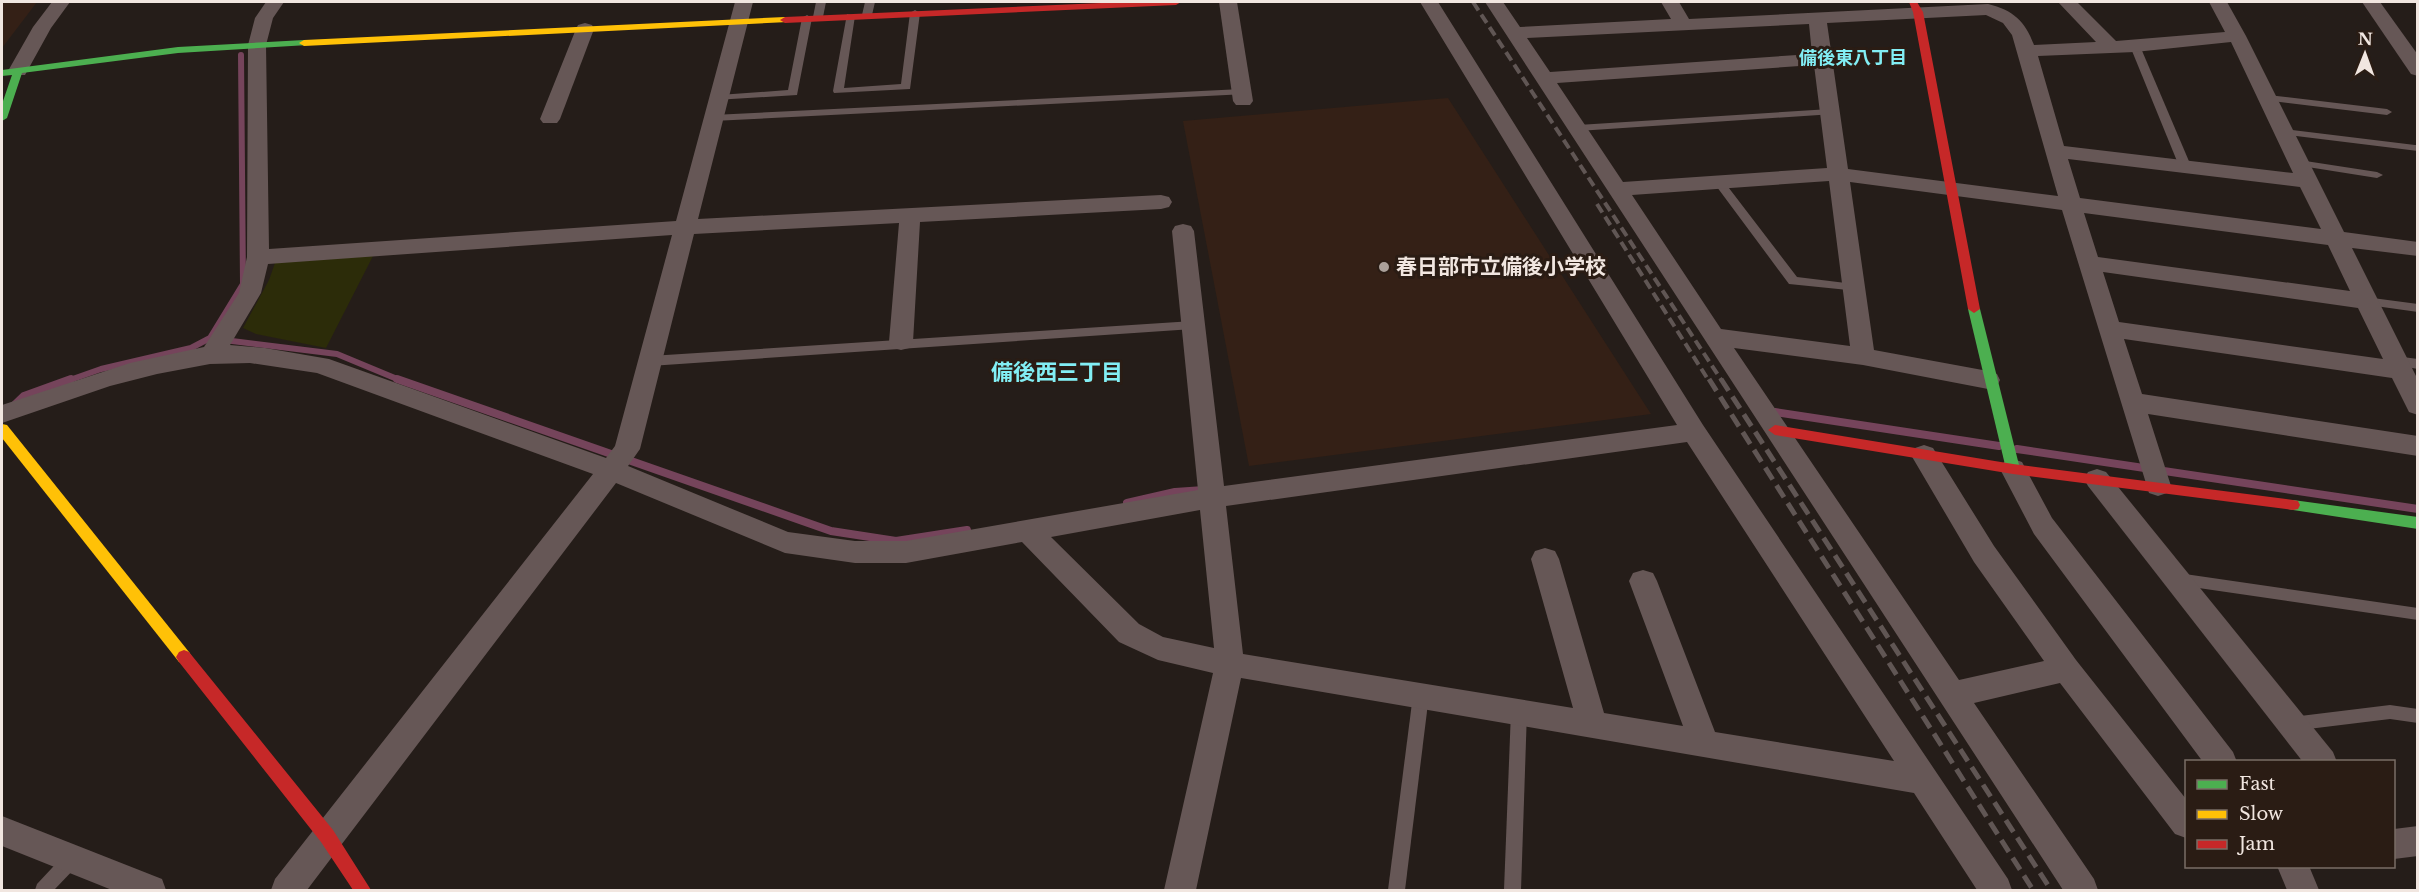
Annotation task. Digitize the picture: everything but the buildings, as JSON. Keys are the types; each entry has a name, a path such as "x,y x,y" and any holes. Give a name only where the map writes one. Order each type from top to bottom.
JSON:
{"street":[{"path":"2,118 10,72 61,2"},
{"path":"212,354 250,293 258,257 256,45 264,18 275,2"},
{"path":"10,72 178,50 585,29 741,11 813,18 849,16 868,8 918,9 1176,2"},
{"path":"1228,2 1243,97"},
{"path":"1429,2 1694,432 1996,891"},
{"path":"1494,2 2082,891"},
{"path":"1670,2 1684,25"},
{"path":"2067,2 2111,47"},
{"path":"2218,2 2268,98 2365,300 2404,365 2418,406"},
{"path":"2371,2 2415,62"},
{"path":"1515,33 1817,18 1915,7 1988,9 2006,14 2018,27 2027,51 2071,205 2158,486"},
{"path":"1915,7 1988,380 2013,469 2043,526 2220,760"},
{"path":"286,891 627,450 741,11"},
{"path":"1817,18 1863,356"},
{"path":"550,119 585,29"},
{"path":"2027,51 2135,46 2237,36"},
{"path":"1544,78 1823,59"},
{"path":"2055,150 2185,166 2303,172"},
{"path":"1618,189 1838,174 2418,249"},
{"path":"258,257 685,227 1161,202"},
{"path":"901,342 910,215"},
{"path":"1180,891 1230,664 1183,231"},
{"path":"2089,263 2365,300"},
{"path":"2109,329 2404,365"},
{"path":"1715,337 1863,356 1988,380"},
{"path":"2,414 102,378 212,354 270,357 320,365 611,470 785,542 843,551 906,552 1212,498 1694,432"},
{"path":"2132,402 2418,446"},
{"path":"2,429 327,836 363,891"},
{"path":"1775,430 2013,469 2158,486 2418,524"},
{"path":"1924,455 1984,554 2066,669 2185,820"},
{"path":"2097,479 2320,760"},
{"path":"1027,530 1091,597 1130,633 1158,648 1230,664 1922,780"},
{"path":"1545,559 1592,724"},
{"path":"1643,581 1704,743"},
{"path":"1951,695 2066,669"},
{"path":"2,831 142,889"},
{"path":"2395,844 2418,842"},
{"path":"2293,868 2303,891"}],"lane":[{"path":"716,108 793,93 813,18 821,2"},
{"path":"849,16 838,91 906,87 918,9"},
{"path":"2135,46 2185,166"},
{"path":"716,108 1243,97"},
{"path":"2268,98 2387,112"},
{"path":"1578,128 1830,112"},
{"path":"2284,132 2415,148"},
{"path":"2303,172 2377,175"},
{"path":"1718,181 1793,281 1854,288"},
{"path":"2365,300 2418,308"},
{"path":"650,361 901,342 1193,325"},
{"path":"2175,579 2418,615"},
{"path":"1396,891 1421,695"},
{"path":"1512,891 1519,711"},
{"path":"2292,724 2390,712 2418,716"},
{"path":"43,891 72,860"}],"shaded area":[{"path":"2,2 37,2 2,48"},
{"name":"春日部市立備後小学校","path":"1448,98 1651,414 1249,466 1183,121"},
{"path":"373,256 326,348 256,334 243,328 269,280 275,263"}],"waterway":[{"path":"67,381 101,369 191,348 210,338 243,284 241,55"},
{"path":"224,340 337,354 398,379"},
{"path":"2,417 24,396 71,379"},
{"path":"398,379 831,531 896,541 967,530"},
{"path":"398,379 402,381"},
{"path":"1775,412 1999,446"},
{"path":"2017,449 2418,509"},
{"path":"1127,503 1175,492 1204,490"}],"railway":[{"path":"1473,2 1722,381"},
{"path":"1597,204 1709,381"},
{"path":"1709,379 2033,890"},
{"path":"1721,379 2051,890"}],"traffic: fast":[{"path":"2,73 178,50 304,43"},
{"path":"2,118 18,71"},
{"path":"1974,309 2013,469"},
{"path":"2293,505 2418,523"}],"traffic: slow":[{"path":"304,43 785,20"},
{"path":"2,429 184,657"}],"traffic: jam":[{"path":"785,20 1176,2"},
{"path":"1913,2 1918,12 1974,309"},
{"path":"1775,430 2013,469 2293,505"},
{"path":"184,657 327,836 363,890"}],"place":[{"name":"春日部市立備後小学校","path":"1384,267"}],"district":[{"name":"備後東八丁目","path":"1853,58"},
{"name":"備後西三丁目","path":"1057,372"}]}
